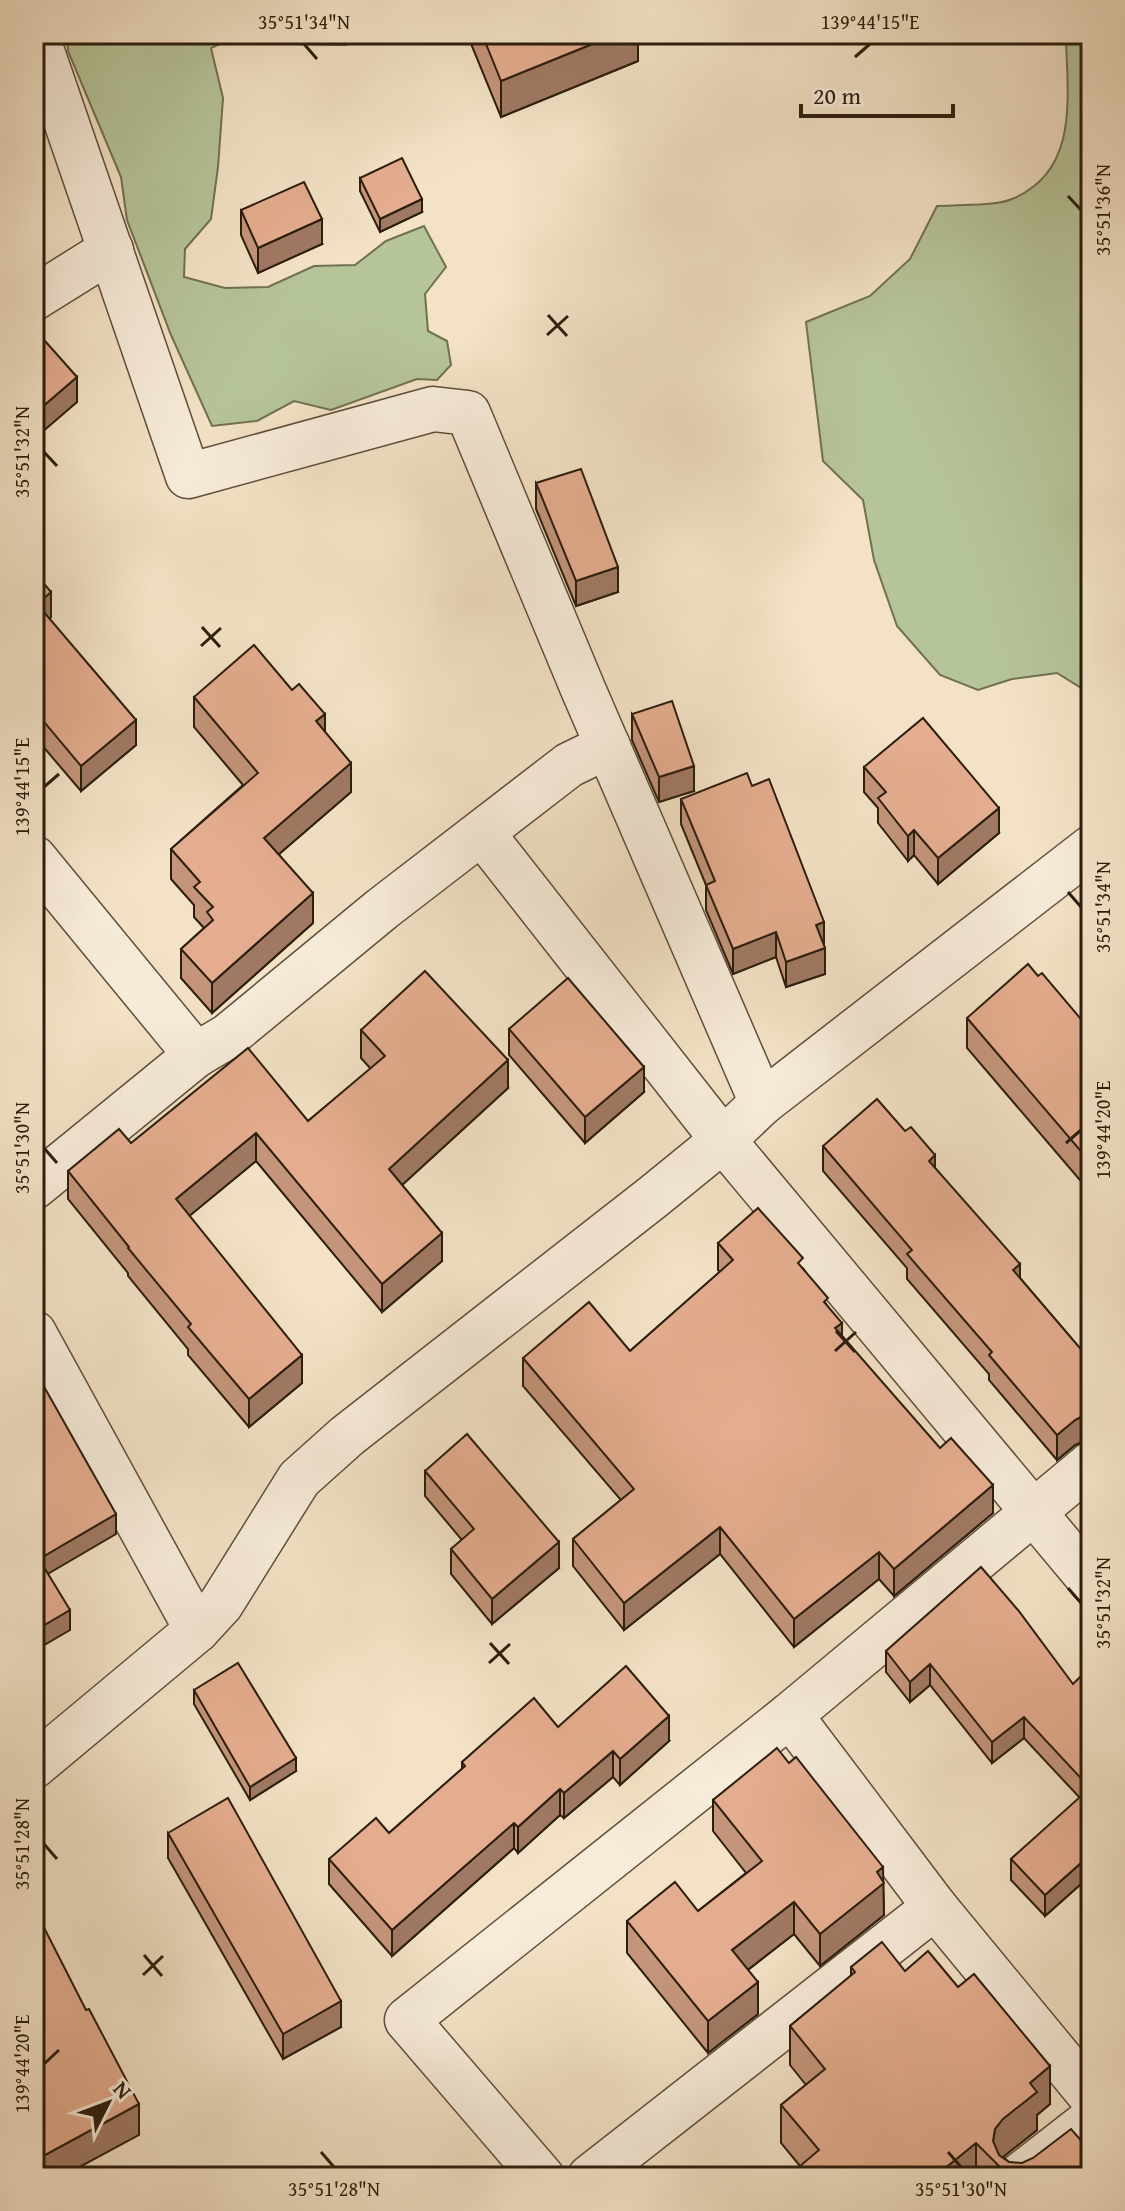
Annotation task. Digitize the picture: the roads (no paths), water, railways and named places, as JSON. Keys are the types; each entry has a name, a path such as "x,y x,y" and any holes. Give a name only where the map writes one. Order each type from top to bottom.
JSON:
{"street":[{"path":"36,34 188,476 433,409 468,413 762,1103"},
{"path":"35,295 111,250"},
{"path":"34,1187 196,1055 228,1036 382,909 569,765 608,746"},
{"path":"482,833 723,1140 1091,1581"},
{"path":"34,1766 197,1630 221,1604 299,1479 347,1436 723,1140 762,1103 1091,848"},
{"path":"34,858 196,1055"},
{"path":"34,1333 197,1630"},
{"path":"542,2177 407,2020 790,1715 1091,1464"},
{"path":"790,1715 935,1907 1091,2096"},
{"path":"590,2177 935,1907"},
{"path":"1018,2177 1091,2120"}]}
